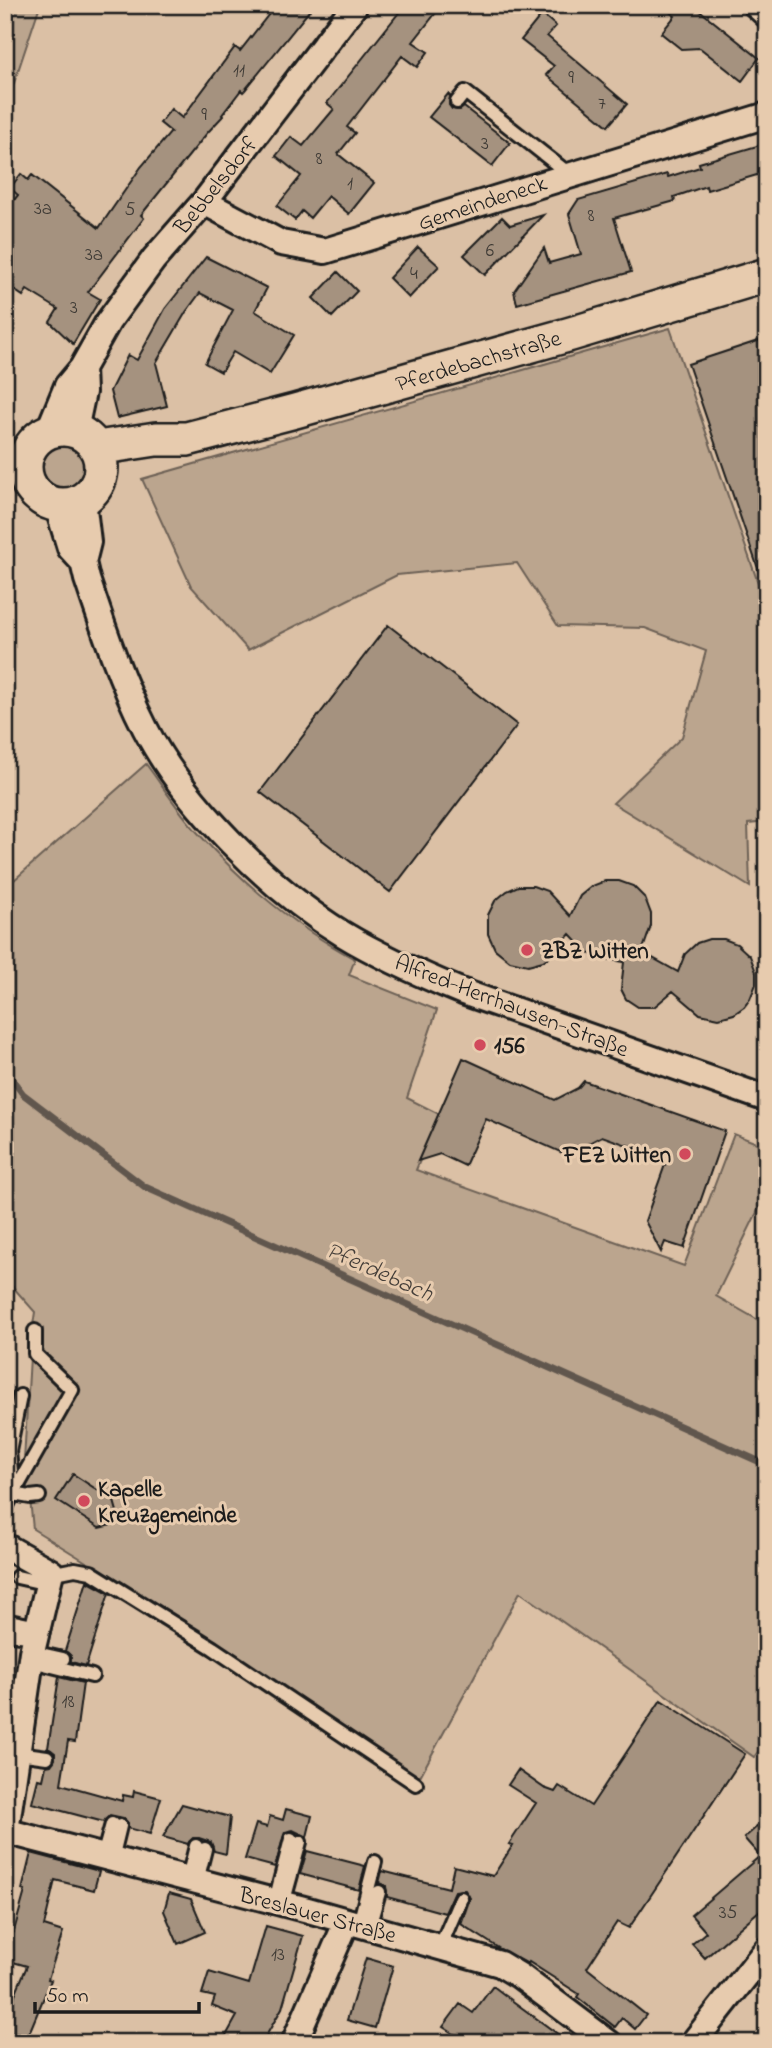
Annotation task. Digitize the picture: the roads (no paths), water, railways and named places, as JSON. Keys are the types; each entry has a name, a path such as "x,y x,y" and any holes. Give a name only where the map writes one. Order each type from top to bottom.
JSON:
{"main road":[{"name":"Pferdebachstraße","path":"80,446 187,439 571,334 767,275"},
{"path":"37,440 80,446 97,486 34,485 30,450 37,440"}],"street":[{"name":"Bebbelsdorf","path":"80,446 66,386 82,368 108,322 154,259 204,202 355,5"},
{"path":"756,5 767,15"},
{"name":"Gemeindeneck","path":"204,202 281,243 325,251 767,115"},
{"name":"Alfred-Herrhausen-Straße","path":"34,485 70,548 83,562 122,679 152,741 176,777 209,818 261,871 341,933 383,956 463,992 767,1099"},
{"path":"5,1546 51,1572 34,1644 16,1695 6,1833"},
{"name":"Breslauer Straße","path":"6,1833 359,1924 510,1969 609,2043"},
{"path":"294,2043 359,1924"},
{"path":"693,2043 762,1966"}],"lane":[{"path":"457,102 465,92 569,174"},
{"path":"5,1509 72,1390 36,1354 35,1331"},
{"path":"13,1494 7,1449 20,1396"},
{"path":"13,1494 39,1496"},
{"path":"17,1577 49,1579 75,1569 90,1572 213,1648 416,1784"},
{"path":"5,1620 34,1644 92,1676"},
{"path":"5,1633 62,1659"},
{"path":"13,1762 47,1757"},
{"path":"108,1858 116,1825"},
{"path":"279,1903 295,1841"},
{"path":"192,1880 201,1847"},
{"path":"359,1924 375,1862"},
{"path":"359,1924 379,1892"},
{"path":"440,1947 461,1898"}],"waterway":[{"name":"Pferdebach","path":"5,1070 23,1094 145,1187 767,1465"}],"place":[{"name":"ZBZ Witten","path":"527,950"},
{"name":"156","path":"480,1045"},
{"name":"FEZ Witten","path":"685,1154"},
{"name":"Kapelle Kreuzgemeinde","path":"84,1501"}]}
